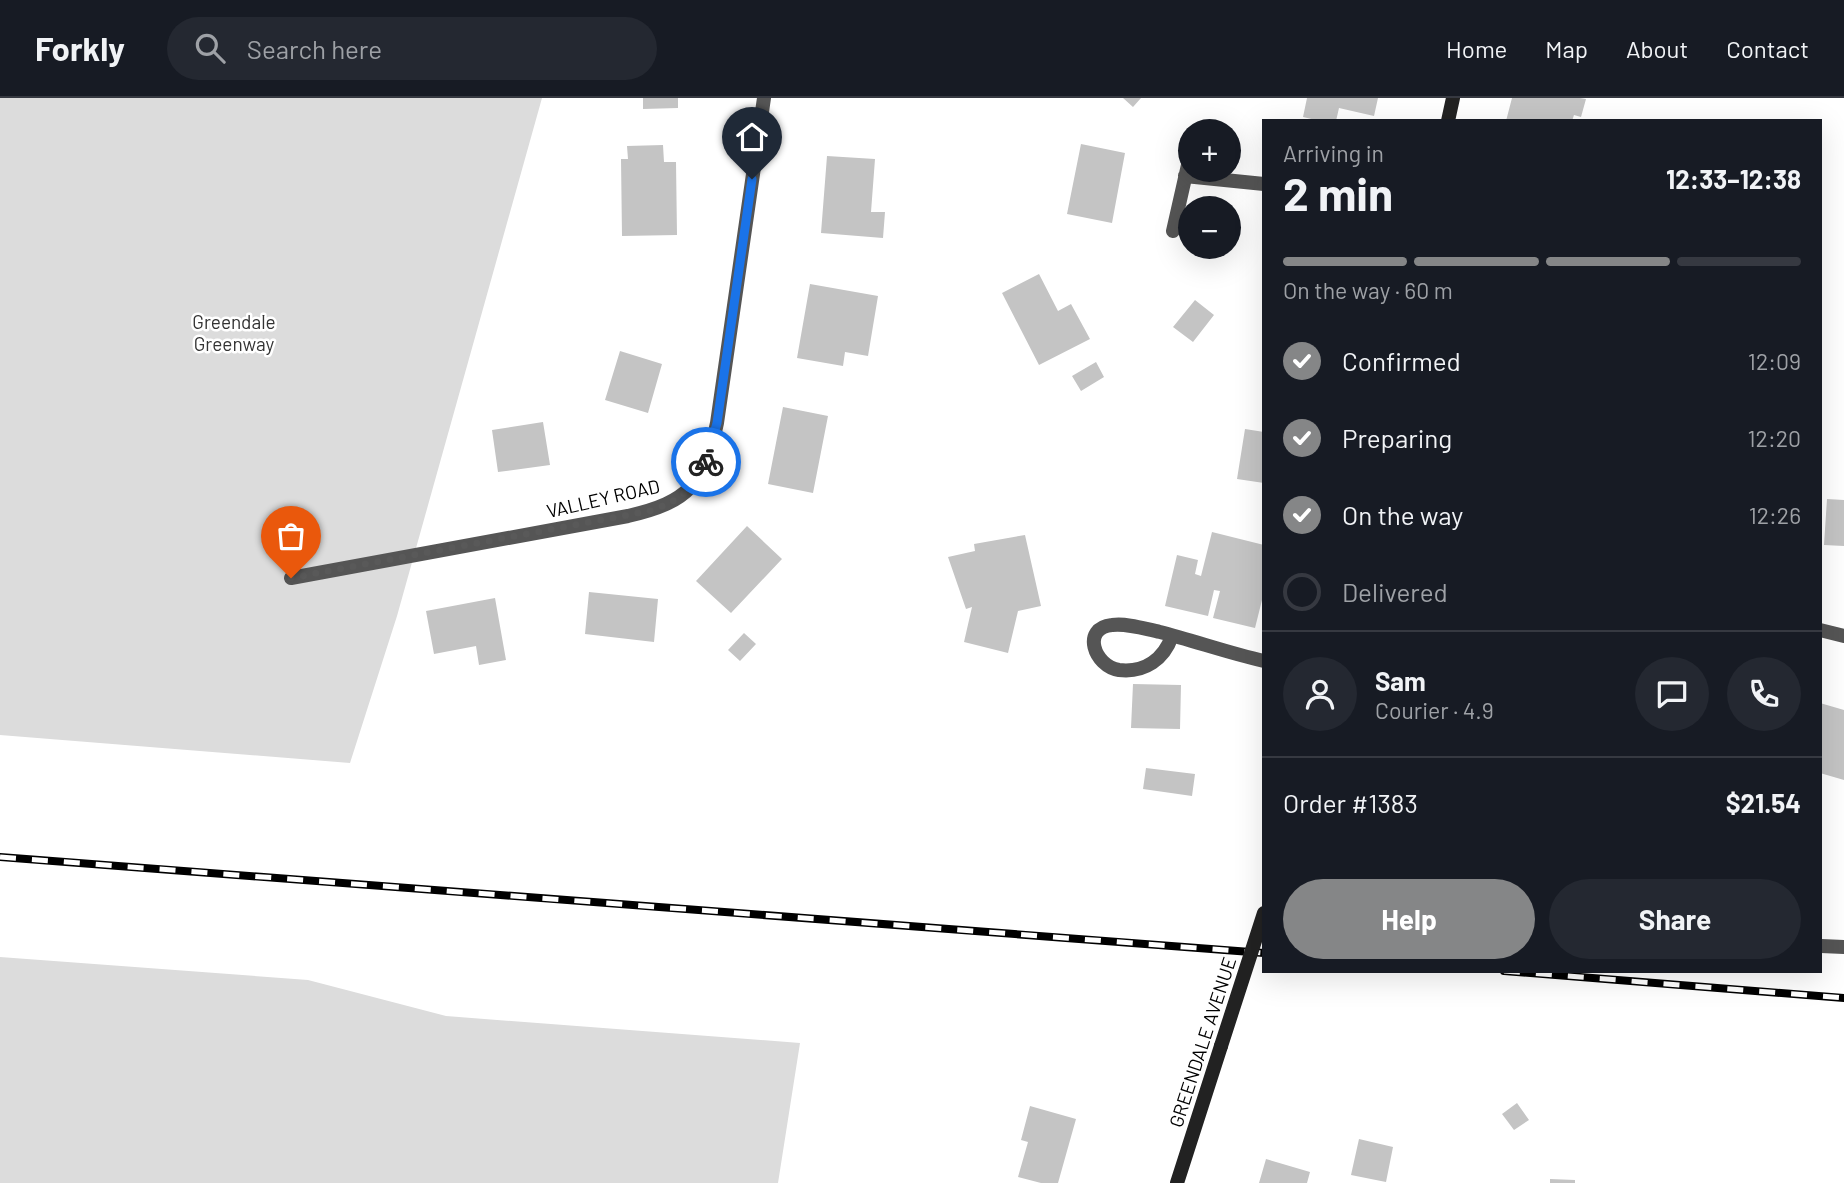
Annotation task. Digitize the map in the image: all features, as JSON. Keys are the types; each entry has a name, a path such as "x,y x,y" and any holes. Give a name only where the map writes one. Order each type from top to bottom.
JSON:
{"main road":[{"path":"1448,119 1453,98"},
{"name":"GREENDALE AVENUE","path":"1177,1183 1262,919"}],"street":[{"name":"VALLEY ROAD","path":"291,578 628,516 666,506 689,490 706,464 717,423 764,98"},
{"path":"1173,231 1184,182"},
{"path":"1241,182 1262,184"},
{"path":"1172,636 1164,654 1156,661 1137,669 1114,669 1105,665 1094,649 1096,632 1115,624 1172,636 1262,660"},
{"path":"1822,630 1844,636"},
{"path":"1822,946 1844,947"}],"green space":[{"name":"Greendale Greenway","path":"0,98 542,98 397,616 350,763 0,735"},
{"path":"0,957 308,980 446,1016 800,1043 778,1183 0,1183"}],"building":[{"path":"643,98 678,98 678,108 643,109"},
{"path":"1123,98 1141,98 1133,107"},
{"path":"1307,98 1378,98 1374,116 1339,108 1336,119 1303,117"},
{"path":"1512,98 1586,99 1581,117 1574,115 1573,119 1507,119"},
{"path":"1081,144 1125,153 1112,223 1067,214"},
{"path":"663,145 664,162 676,162 677,235 622,236 621,159 628,159 627,146"},
{"path":"827,156 875,159 871,212 885,212 883,238 821,233"},
{"path":"1039,274 1058,311 1071,304 1090,339 1039,365 1002,293"},
{"path":"810,284 878,296 868,356 845,352 843,366 797,358"},
{"path":"1195,300 1214,315 1193,342 1173,327"},
{"path":"620,351 662,364 648,413 605,400"},
{"path":"1096,362 1104,377 1081,391 1072,376"},
{"path":"783,407 828,416 813,493 768,484"},
{"path":"543,422 550,465 498,472 492,430"},
{"path":"1245,429 1262,432 1262,483 1237,479"},
{"path":"1827,499 1844,500 1844,546 1824,545"},
{"path":"747,526 782,559 731,613 696,581"},
{"path":"1212,532 1262,544 1262,600 1255,628 1213,618 1220,591 1214,590 1208,616 1165,606 1177,555 1198,560 1195,574 1201,576"},
{"path":"1025,535 1041,606 1018,611 1008,653 964,642 972,607 966,609 948,557 975,551 974,544"},
{"path":"589,592 658,599 654,642 585,634"},
{"path":"495,598 506,660 479,665 476,646 434,654 426,611"},
{"path":"744,633 756,644 740,661 728,650"},
{"path":"1133,684 1181,685 1180,729 1131,728"},
{"path":"1822,704 1844,710 1844,780 1822,774"},
{"path":"1146,768 1195,774 1192,796 1143,789"},
{"path":"1517,1103 1529,1120 1514,1130 1502,1114"},
{"path":"1030,1106 1076,1119 1058,1183 1041,1183 1018,1177 1028,1142 1021,1140"},
{"path":"1359,1139 1393,1147 1386,1182 1351,1175"},
{"path":"1266,1159 1310,1172 1307,1183 1259,1183"},
{"path":"1550,1179 1575,1180 1575,1183 1550,1183"}],"railway":[{"path":"0,857 1262,953"},
{"path":"1529,973 1844,998"}],"way so far":[{"path":"291,578 649,511 666,506 689,490 700,477 706,462"}],"route":[{"path":"706,462 717,423 752,179"}]}
